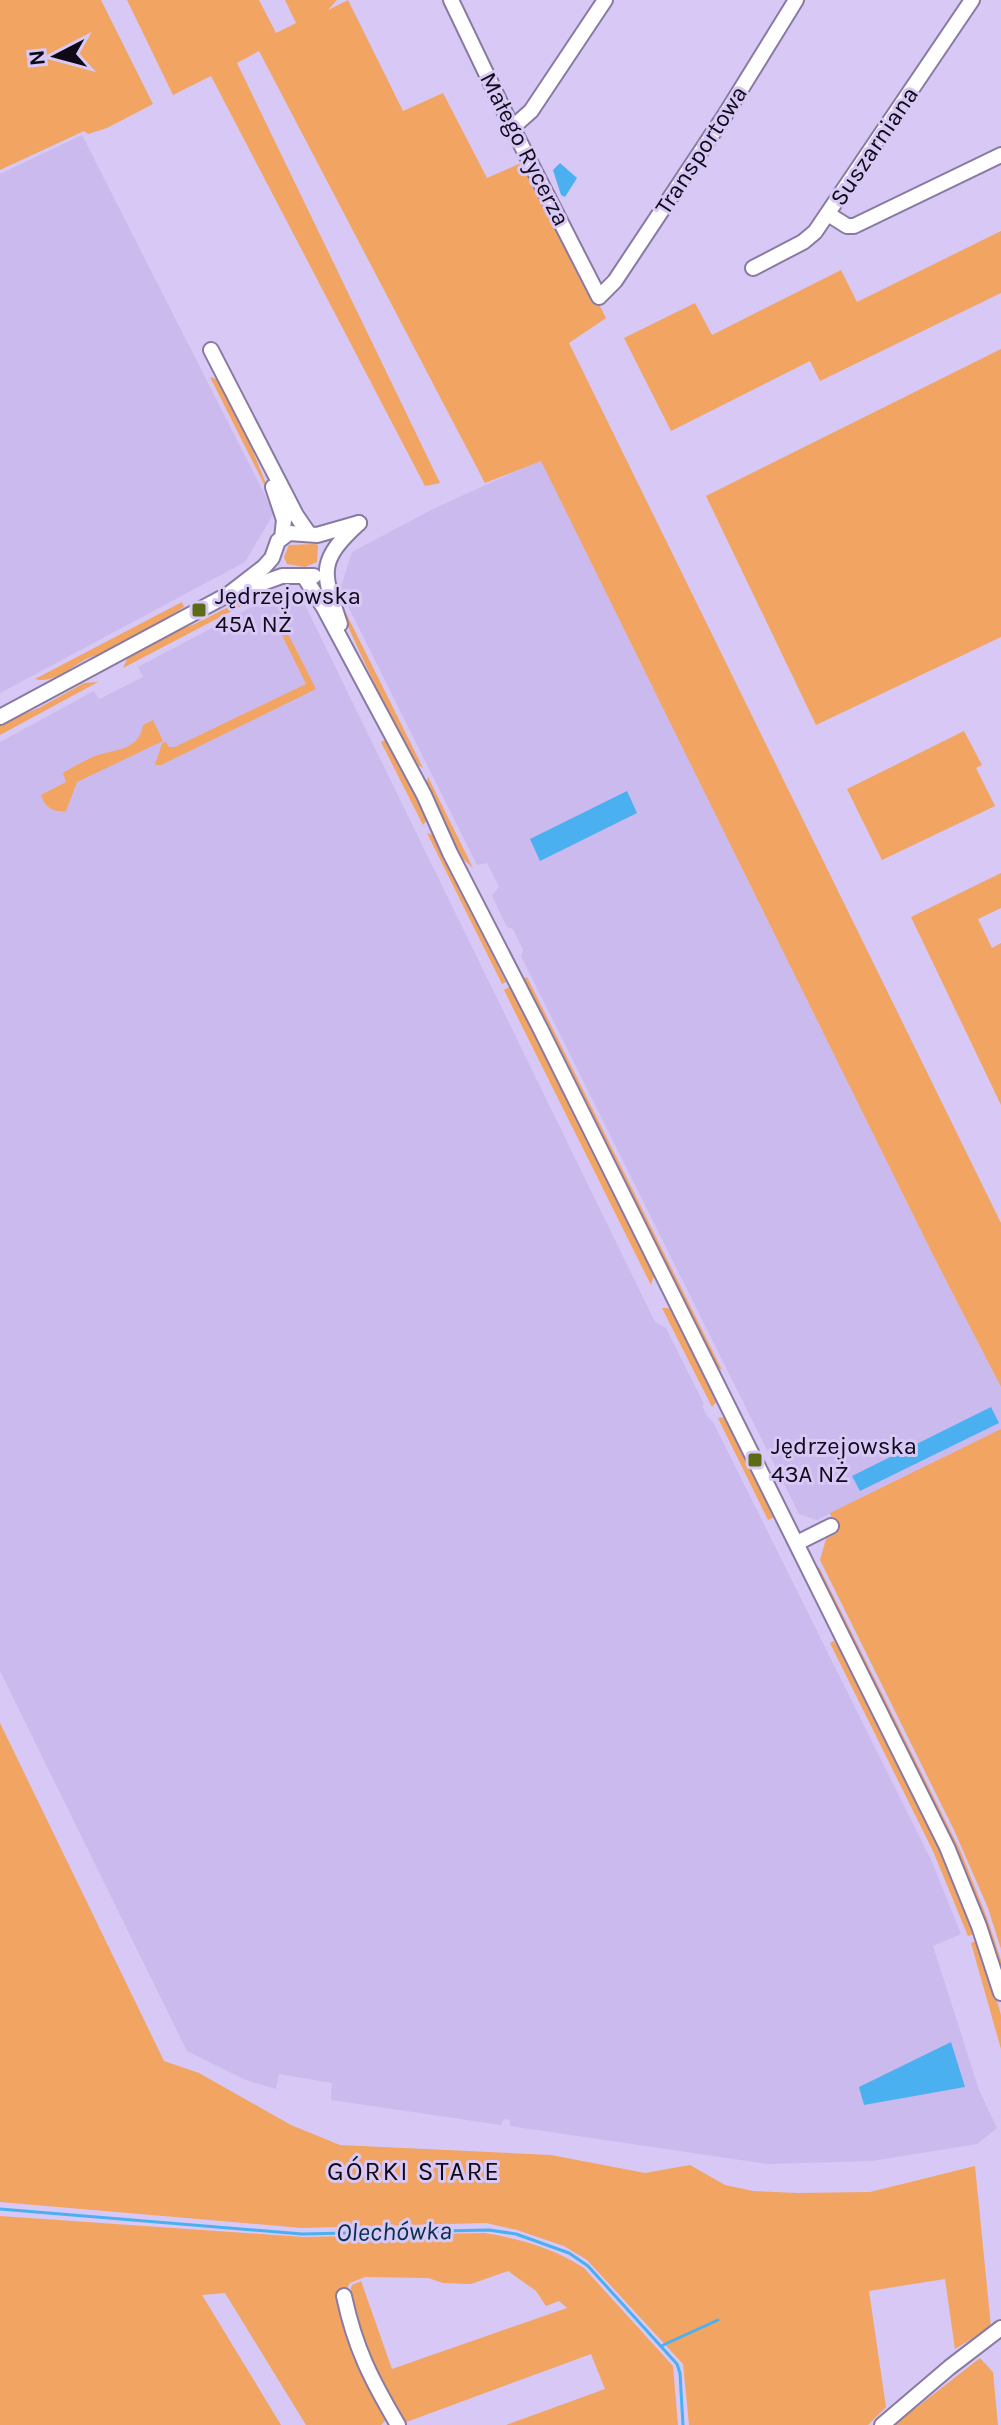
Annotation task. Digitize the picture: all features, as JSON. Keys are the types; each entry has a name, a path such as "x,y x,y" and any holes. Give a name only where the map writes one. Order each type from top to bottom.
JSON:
{"street":[{"name":"Małego Rycerza","path":"451,0 599,297"},
{"path":"513,127 531,111 605,0"},
{"name":"Transportowa","path":"599,297 623,268 725,115 796,0"},
{"name":"Suszarniana","path":"753,268 803,242 815,232 966,2"},
{"path":"828,214 847,226 854,226 1001,155"},
{"path":"211,350 259,445 328,560 327,581 351,657"},
{"path":"0,717 229,594 264,567 282,538 284,520 259,445"},
{"path":"229,594 317,575 359,523 313,534 297,532 282,538"},
{"path":"274,552 281,568 297,577 351,657 424,795 450,853 947,1847 979,1926 1001,1993"},
{"path":"797,1543 831,1526"},
{"path":"344,2296 359,2352 378,2393 398,2425"},
{"path":"882,2425 1001,2328"}],"shaded area":[{"path":"0,0 101,0 153,104 107,128 88,134 84,131 0,170"},
{"path":"127,0 259,0 276,33 296,23 285,0 337,0 328,10 348,0 403,111 443,93 487,178 526,161 606,318 569,343 1001,1223 1001,1387 541,461 485,483 259,51 237,63 440,483 425,486 211,76 173,95"},
{"path":"82,135 274,513 245,562 0,693 0,174"},
{"path":"1001,231 1001,293 820,381 810,361 671,431 624,338 695,303 712,335 841,270 857,302"},
{"path":"1001,349 1001,637 816,725 706,496"},
{"path":"210,377 220,380 240,419 275,506"},
{"path":"541,460 1001,1387 1001,1429 817,1520 799,1514 521,956 523,950 513,929 507,927 492,896 499,887 487,863 477,865 340,590 352,552 433,509"},
{"path":"289,545 318,545 317,562 305,567 287,564 284,557"},
{"path":"266,588 264,594 123,668 129,655"},
{"path":"337,595 423,768 416,764 387,711 344,618"},
{"path":"265,600 305,605 655,1322 666,1328 704,1404 702,1406 713,1422 932,1862 961,1934 933,1946 979,2090 997,2128 977,2144 872,2161 767,2164 510,2126 510,2120 504,2119 501,2125 331,2100 332,2083 279,2074 276,2089 246,2080 187,2051 0,1671 0,742 94,691 99,699 143,677 138,667"},
{"path":"182,602 184,607 121,646 86,659 55,677 35,679"},
{"path":"277,625 284,626 316,689 161,765 155,765 162,743 175,747 306,684"},
{"path":"98,682 0,735 0,724 39,708 84,683"},
{"path":"153,720 163,741 77,782 66,811 53,810 45,803 41,795 66,782 63,773 94,757 132,744 143,725"},
{"path":"964,731 982,765 976,768 995,806 882,860 847,789"},
{"path":"385,740 402,763 425,814 423,825 381,742"},
{"path":"428,777 473,868 462,858 426,786"},
{"path":"427,833 433,835 506,982 502,984"},
{"path":"1001,873 1001,908 978,919 992,948 1001,943 1001,1105 911,917"},
{"path":"527,977 722,1370 715,1366 523,979"},
{"path":"509,987 537,1033 653,1266 651,1285 504,990"},
{"path":"662,1308 675,1313 718,1400 712,1407"},
{"path":"726,1417 777,1516 768,1520 718,1418"},
{"path":"1001,1429 1001,1949 988,1908 954,1830 820,1560 826,1539 837,1533 830,1513"},
{"path":"819,1567 961,1852 987,1918 1001,1960 1001,1971 939,1817 815,1568"},
{"path":"834,1641 846,1657 939,1843 974,1934 968,1936 933,1851 830,1643"},
{"path":"0,1723 164,2061 199,2073 291,2125 340,2145 551,2155 645,2173 690,2165 725,2185 753,2191 798,2193 870,2192 975,2166 991,2327 955,2349 945,2279 869,2291 886,2407 868,2425 689,2425 683,2364 587,2260 564,2246 517,2230 486,2223 302,2228 0,2202"},
{"path":"971,1943 980,1943 1001,2015 1001,2049"},
{"path":"0,2216 304,2237 485,2233 536,2245 584,2268 673,2366 678,2425 506,2425 605,2389 591,2354 401,2424 364,2356 353,2316 352,2285 361,2281 392,2369 567,2308 559,2301 546,2306 536,2291 508,2271 471,2284 443,2283 428,2278 365,2277 350,2283 345,2296 349,2331 364,2371 388,2418 381,2425 306,2425 225,2293 202,2295 281,2425 0,2425"},
{"path":"980,2358 993,2372 998,2425 894,2425"}],"water":[{"path":"560,163 577,178 565,197 561,195 553,170"},
{"path":"627,791 637,813 540,861 530,839"},
{"path":"991,1407 999,1423 860,1491 852,1476"},
{"path":"951,2042 965,2087 864,2105 859,2087"}],"waterway":[{"name":"Olechówka","path":"0,2209 302,2234 489,2230 516,2234 569,2253 588,2266 677,2364 683,2425"},
{"path":"661,2346 718,2320"}],"place":[{"name":"Jędrzejowska 45A NŻ","path":"199,610"},
{"name":"Jędrzejowska 43A NŻ","path":"755,1460"}],"district":[{"name":"GÓRKI STARE","path":"414,2171"}]}
